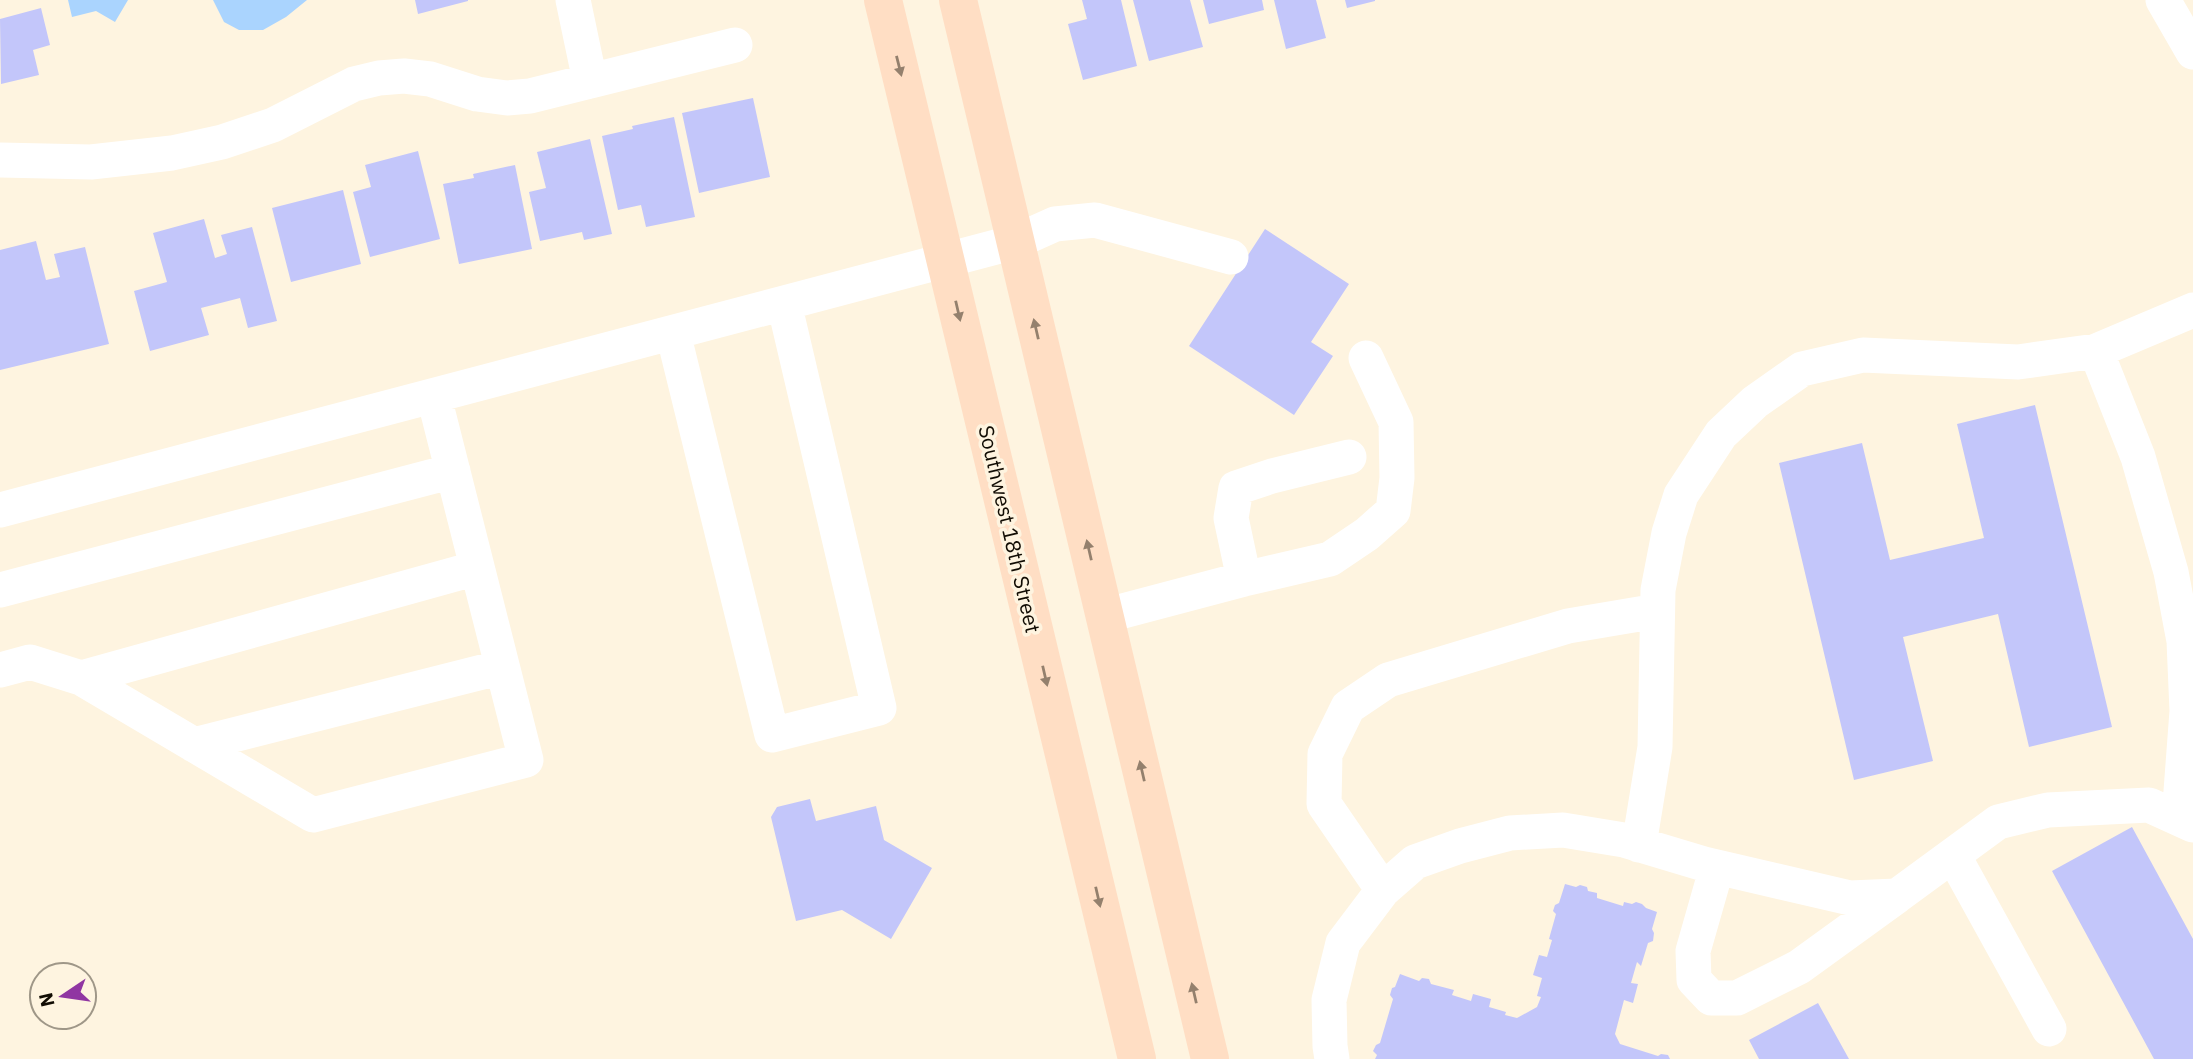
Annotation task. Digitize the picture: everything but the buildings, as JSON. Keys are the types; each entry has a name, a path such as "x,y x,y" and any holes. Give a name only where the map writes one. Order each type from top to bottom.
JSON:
{"main road":[{"name":"Southwest 18th Street","path":"883,0 1136,1059"},
{"path":"958,0 1210,1059"}],"street":[{"path":"573,0 590,81"},
{"path":"2162,0 2193,52"},
{"path":"0,160 91,162 172,153 222,142 273,125 354,85 379,78 404,76 430,79 477,94 507,98 530,96 735,45"},
{"path":"0,510 1015,242 1055,224 1095,220 1231,257"},
{"path":"673,333 772,735 879,708 784,303"},
{"path":"1640,845 1655,747 1658,590 1669,533 1681,495 1721,434 1755,402 1801,369 1863,355 2018,362 2096,351 2193,310"},
{"path":"1717,867 1693,951 1694,980 1711,998 1737,998 1799,967 1998,822 2048,810 2149,806 2186,822 2187,711 2184,641 2171,572 2138,457 2096,351"},
{"path":"1104,616 1331,559 1367,534 1393,511 1397,478 1396,422 1366,358"},
{"path":"0,670 30,662 81,678 313,815 526,760 434,397"},
{"path":"1244,579 1231,518 1236,488 1349,457"},
{"path":"0,590 453,471"},
{"path":"81,678 477,568"},
{"path":"1383,890 1324,804 1325,754 1348,707 1388,680 1567,626 1657,611"},
{"path":"194,745 502,667"},
{"path":"1332,1059 1329,1000 1343,943 1383,890 1415,862 1460,846 1510,833 1563,830 1624,840 1717,867 1850,898 1897,896"},
{"path":"1953,855 2049,1029"}],"water":[{"path":"68,0 128,0 115,22 96,11 72,17"},
{"path":"213,0 307,0 286,17 263,30 239,30 224,22"}]}
